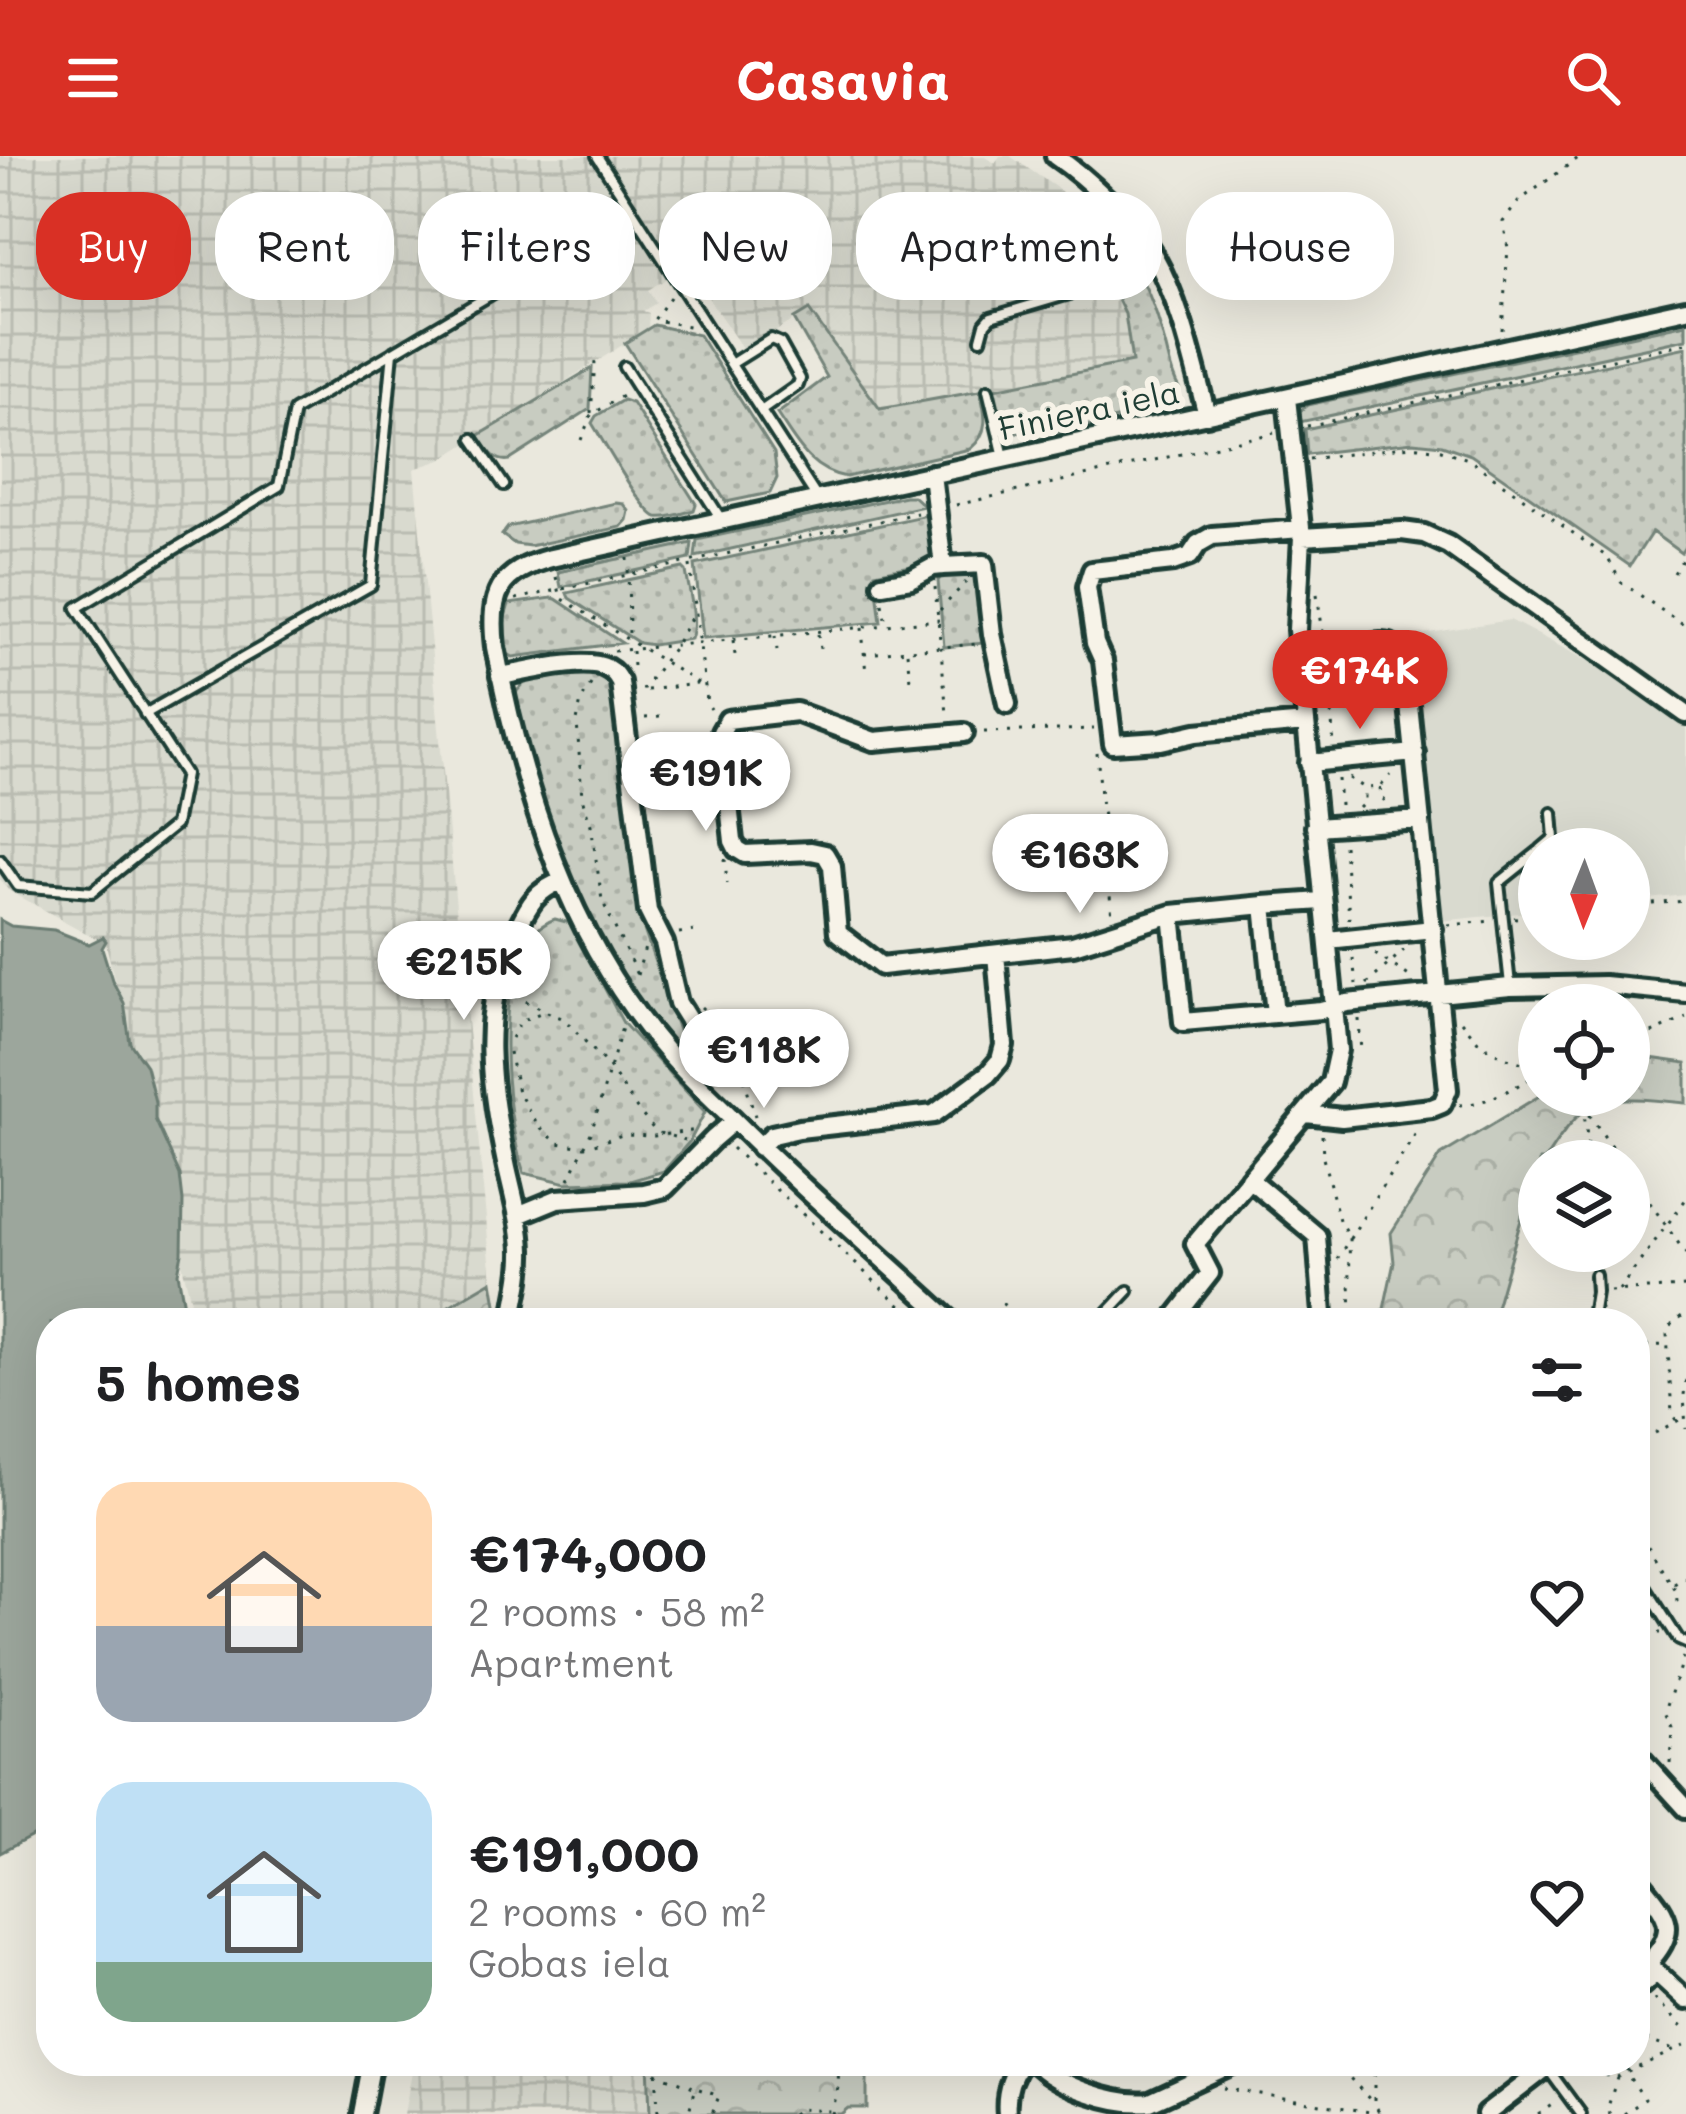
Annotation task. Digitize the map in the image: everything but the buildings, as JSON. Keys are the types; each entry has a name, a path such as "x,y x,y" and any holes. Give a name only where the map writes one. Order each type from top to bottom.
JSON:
{"street":[{"path":"1055,156 1098,192"},
{"path":"1162,273 1178,309 1207,416"},
{"name":"Finiera iela","path":"494,602 508,577 528,564 551,558 1686,309"},
{"path":"1183,1308 1210,1274 1195,1244 1313,1115 1336,1066 1298,651 1301,533 1287,398"},
{"path":"932,474 943,566"},
{"path":"1305,723 1105,745 1103,661 1095,643 1087,587 1092,572 1173,562 1190,556 1212,536 1424,534 1448,545 1686,714"},
{"path":"882,584 911,579 933,567 984,564 1007,704"},
{"path":"494,602 492,623 500,676 532,798 562,880 629,1003 669,1054 734,1120 936,1308"},
{"path":"1298,651 1390,644 1404,655 1448,1090 1436,1106 1342,1118 1313,1115"},
{"path":"500,676 604,658 632,692 648,911 664,944 679,1004 700,1048 700,1059 688,1074"},
{"path":"964,733 874,741 796,712 728,720 722,725 733,841 737,849 758,855 825,854 832,866 838,933 881,966 1073,945 1172,914 1322,901"},
{"path":"1309,763 1415,753"},
{"path":"1315,827 1421,820"},
{"path":"515,1308 522,1249 493,1091 490,1024 500,964 525,912 544,887 562,880"},
{"path":"1264,905 1275,1014"},
{"path":"1172,914 1183,1022 1440,1000 1510,987 1604,985 1686,993"},
{"path":"1328,940 1433,929"},
{"path":"764,1143 772,1136 800,1129 934,1114 988,1074 1000,1060 1004,1045 996,954"},
{"path":"518,1215 563,1198 665,1188 734,1120"},
{"path":"1250,1179 1316,1236 1323,1308"},
{"path":"1650,1768 1686,1808"},
{"path":"1650,1895 1669,1928 1659,1952 1650,1960"},
{"path":"1650,1967 1686,2000"},
{"path":"362,2114 369,2076"},
{"path":"1007,2114 1005,2099 1012,2076"},
{"path":"1053,2076 1136,2104 1206,2076"},
{"path":"1487,2114 1536,2076"}],"lane":[{"path":"597,156 620,192"},
{"path":"635,216 659,252"},
{"path":"0,860 18,886 92,892 175,825 184,774 77,608 279,486 294,411 479,300"},
{"path":"690,300 818,500"},
{"path":"981,339 991,317 1049,300"},
{"path":"731,364 771,338 780,343 800,380 761,411"},
{"path":"145,714 371,585 393,350"},
{"path":"624,368 722,521"},
{"path":"988,390 1004,459"},
{"path":"473,439 503,485"},
{"path":"1552,813 1553,828"},
{"path":"1510,987 1499,883 1518,868"},
{"path":"1593,1308 1595,1274"},
{"path":"1112,1308 1128,1291"},
{"path":"1650,1594 1686,1645"},
{"path":"1558,2076 1582,2114"}],"path":[{"path":"1499,350 1506,308 1504,222 1520,201 1581,156"},
{"path":"667,300 651,319 709,329"},
{"path":"494,602 559,592 1686,343"},
{"path":"581,440 591,415 596,362"},
{"path":"591,415 636,387"},
{"path":"1295,460 1412,446 1468,459 1607,557 1621,582 1686,627"},
{"path":"628,541 628,640"},
{"path":"1674,573 1686,554"},
{"path":"551,558 561,598 706,688"},
{"path":"690,563 707,703 722,725"},
{"path":"658,931 646,943 637,975 602,900 591,825 582,798 577,722 581,701 604,658 938,617 984,564"},
{"path":"1316,581 1357,992"},
{"path":"882,584 886,625"},
{"path":"632,692 663,662 696,610"},
{"path":"862,627 866,674"},
{"path":"818,631 821,656"},
{"path":"775,636 778,650"},
{"path":"733,640 735,655"},
{"path":"864,654 994,642"},
{"path":"632,651 633,671"},
{"path":"907,651 910,680"},
{"path":"632,692 698,684"},
{"path":"638,718 661,717"},
{"path":"964,733 1103,730 1113,932"},
{"path":"642,762 665,760"},
{"path":"1650,904 1686,901"},
{"path":"1433,929 1518,918"},
{"path":"681,937 678,934 695,931"},
{"path":"1351,938 1440,1000 1478,1041 1518,1063"},
{"path":"495,987 564,1019 609,1067 656,1132 697,1130 712,1140 902,1308"},
{"path":"563,1198 591,1133 629,1003"},
{"path":"694,1003 711,1016 717,1042 738,1057 764,1143"},
{"path":"545,1011 520,1021 507,1044 518,1092 541,1128 558,1143 585,1147 622,1135 712,1140"},
{"path":"711,1016 726,1014"},
{"path":"1650,1034 1686,1018"},
{"path":"1321,1287 1436,1106 1469,1105 1518,1086"},
{"path":"1313,1115 1339,1220 1349,1237 1351,1308"},
{"path":"1619,1290 1686,1198"},
{"path":"1650,1204 1686,1254"},
{"path":"1596,1292 1686,1287"},
{"path":"1000,1308 1010,1297"},
{"path":"1676,1420 1667,1334 1686,1313"},
{"path":"1650,1346 1667,1345"},
{"path":"1686,1380 1686,1429"},
{"path":"1655,1433 1685,1417"},
{"path":"1650,1550 1678,1597 1673,1610"},
{"path":"1673,1586 1686,1577"},
{"path":"1650,1632 1675,1633"},
{"path":"1669,1789 1672,1727 1665,1712 1686,1645"},
{"path":"1650,2000 1686,2031"},
{"path":"1650,2041 1674,2050"},
{"path":"1650,2062 1686,2045"},
{"path":"656,2076 658,2114"},
{"path":"664,2076 719,2096 712,2114"},
{"path":"792,2114 800,2109 832,2113 838,2076"},
{"path":"1348,2076 1381,2113"},
{"path":"1374,2076 1374,2104"},
{"path":"1610,2114 1607,2110 1618,2077 1613,2076"},
{"path":"1624,2114 1645,2099 1628,2076"},
{"path":"1199,2079 1212,2087 1381,2113"},
{"path":"688,2114 696,2088"},
{"path":"1551,2105 1556,2114"}],"shaded area":[{"path":"0,156 983,156 995,163 1000,156 1010,156 1061,191 856,192 856,300 1118,300 1125,314 1132,362 880,409 810,310 744,351 710,300 832,300 832,192 659,192 659,283 648,290 656,303 643,311 649,313 648,329 441,460 414,469 492,1281 451,1308 192,1308 106,944 8,890 0,879"},
{"path":"1510,620 1607,671 1686,725 1686,895 1650,899 1650,828 1518,828 1518,913 1439,921 1410,636"},
{"path":"0,920 11,926 54,930 89,944 103,937 106,941 102,948 124,1003 130,1043 146,1066 155,1119 180,1175 178,1273 186,1308 36,1308 36,1834 0,1853"},
{"path":"411,2076 649,2076 650,2114 404,2114"}],"green space":[{"path":"1118,300 1151,300 1179,388 1176,393 1151,409 1072,429 1031,434 1005,426 994,389 1132,362 1125,314"},
{"path":"809,310 880,409 980,391 985,423 976,443 970,449 846,477 813,462 777,414 827,377 794,319"},
{"path":"1686,324 1686,339 1300,422 1300,411 1307,405"},
{"path":"654,325 699,335 774,453 777,478 770,493 726,502 625,343"},
{"path":"1686,347 1686,545 1681,553 1652,532 1630,566 1471,455 1442,445 1413,442 1307,454 1305,429"},
{"path":"592,368 590,409 510,460 495,457 478,436"},
{"path":"623,400 632,403 696,504 694,510 657,517 623,474 592,423"},
{"path":"913,496 924,506 695,557 697,540"},
{"path":"616,503 629,511 621,527 530,546 515,544 502,535 508,527"},
{"path":"927,515 933,546 927,563 875,573 881,622 703,638 695,565"},
{"path":"692,543 690,559 561,587 558,572"},
{"path":"683,568 693,614 691,639 639,643 567,593"},
{"path":"963,572 977,580 984,643 944,647 938,581 942,575"},
{"path":"552,598 622,643 513,657 506,653 502,627 509,604"},
{"path":"591,671 606,676 617,697 638,912 683,1054 661,1031 620,969 581,896 550,820 514,701 530,677"},
{"path":"555,919 570,923 623,1023 705,1112 690,1141 664,1171 630,1181 567,1183 524,1173 507,1075 509,996 518,962 533,935"},
{"path":"1650,1058 1686,1063 1686,1103 1650,1100"},
{"path":"1518,1109 1518,1116 1579,1116 1558,1140 1518,1140 1518,1230 1495,1308 1384,1308 1394,1262 1391,1233 1441,1155"},
{"path":"492,1281 497,1308 446,1308"},
{"path":"649,2076 867,2076 867,2108 848,2108 841,2114 650,2114"}]}
